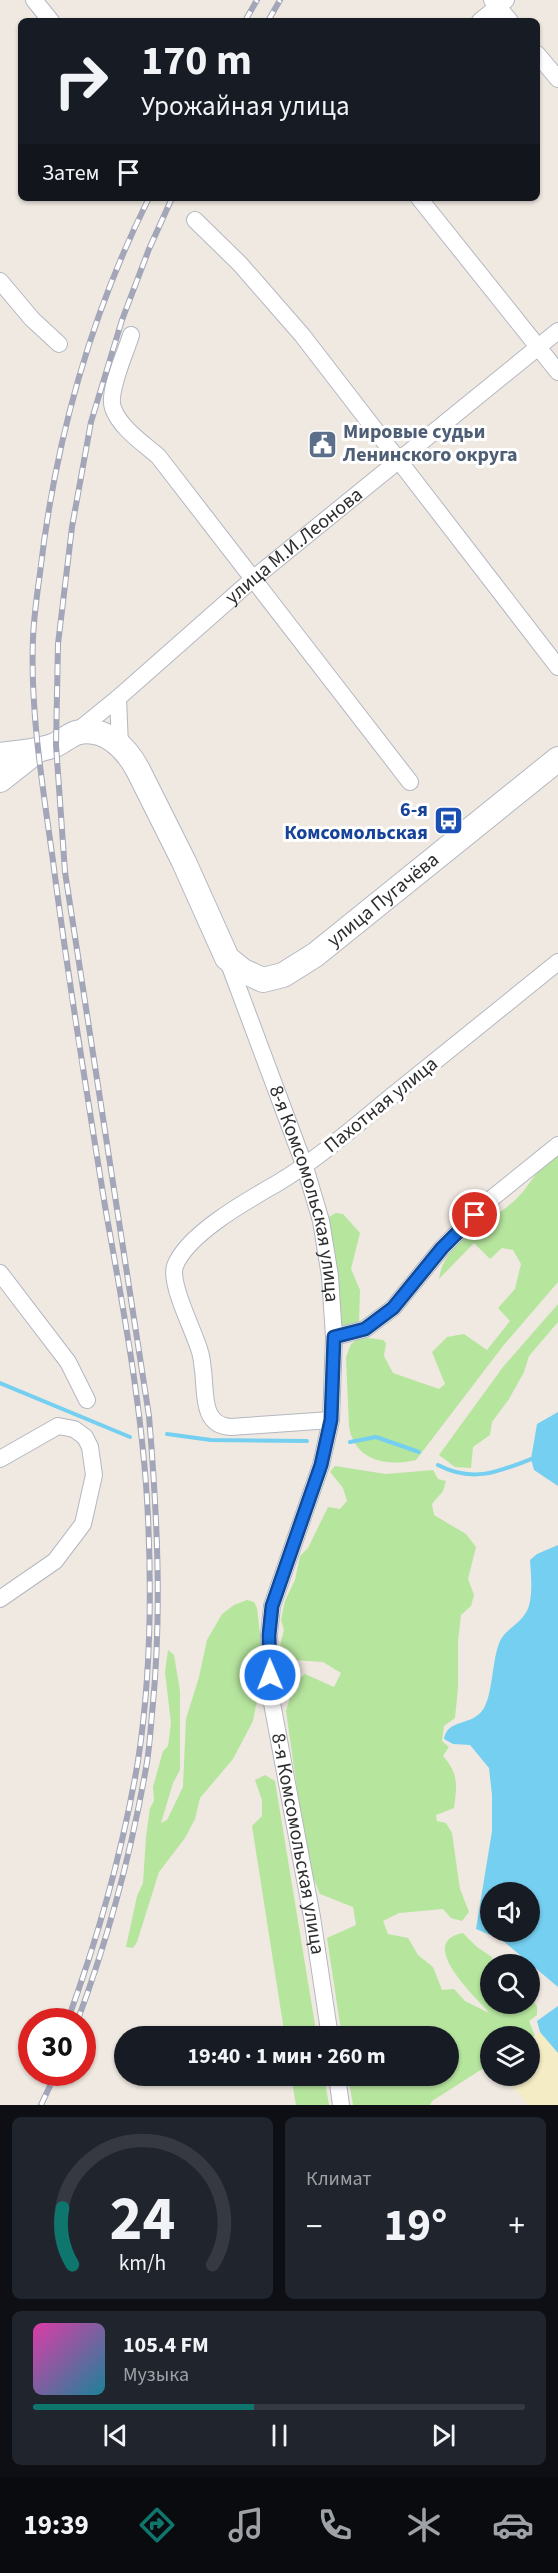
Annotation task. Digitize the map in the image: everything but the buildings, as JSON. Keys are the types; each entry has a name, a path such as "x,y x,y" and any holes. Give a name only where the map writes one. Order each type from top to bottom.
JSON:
{"main road":[{"path":"0,755 56,743 88,741 120,746"},
{"path":"0,780 56,743"},
{"name":"8-я Комсомольская улица","path":"120,746 131,756 184,862 227,958"},
{"name":"улица Пугачёва","path":"262,980 283,975 315,955 558,759"},
{"path":"227,958 243,971 262,980"}],"street":[{"path":"34,0 49,18"},
{"path":"483,18 499,2 508,18"},
{"path":"540,58 558,79"},
{"path":"421,201 558,372"},
{"path":"195,220 240,264 302,335 558,667"},
{"path":"0,281 32,319 59,344"},
{"name":"улица М.И.Леонова","path":"56,743 118,698 254,578 558,331"},
{"path":"131,335 112,392 112,407 125,427 158,456 410,783"},
{"path":"118,698 120,746"},
{"name":"8-я Комсомольская улица","path":"227,958 305,1167 321,1221 330,1276 334,1337 331,1420 321,1465 272,1606 269,1635 272,1703 312,1917 328,2026"},
{"name":"Пахотная улица","path":"331,1420 231,1427 221,1426 212,1421 207,1410 200,1352 186,1317 176,1280 175,1267 184,1252 218,1221 236,1207 305,1167 558,962"},
{"path":"248,1014 252,995 262,980"},
{"path":"334,1337 365,1329 393,1308 442,1248 491,1199 558,1145"},
{"path":"0,1273 68,1362 87,1400"},
{"path":"0,1459 58,1426 74,1429 85,1437 90,1447 94,1475 82,1524 55,1561 0,1599"},
{"path":"338,2086 341,2105"}],"green space":[{"path":"558,1155 558,1282 503,1346 416,1460 383,1462 365,1454 352,1438 349,1426 346,1357 351,1344 361,1337 383,1340 386,1343 384,1356 393,1373 439,1389 445,1384 432,1352 447,1337 464,1334 487,1350 510,1321 498,1308 515,1289 521,1264 513,1250 502,1248 490,1259 474,1243 439,1279 443,1265 450,1252 460,1242 509,1205 522,1193 534,1176"},
{"path":"336,1213 343,1214 360,1233 351,1269 360,1290 359,1324 344,1330 340,1325 325,1219"},
{"path":"558,1304 558,1322 529,1356 524,1372 509,1399 492,1422 490,1435 473,1447 471,1468 455,1467 439,1455 503,1367"},
{"path":"335,1466 386,1474 433,1470 438,1479 446,1481 443,1491 432,1504 434,1515 466,1534 476,1547 468,1579 474,1595 471,1606 461,1615 455,1718 444,1726 442,1741 449,1747 443,1756 452,1768 456,1780 454,1808 436,1815 437,1821 446,1823 452,1833 460,1889 469,1912 462,1921 451,1918 443,1909 399,1913 383,1921 388,1934 408,1938 418,1955 433,1967 442,1990 454,1989 465,2001 480,2008 480,2014 537,2014 529,2021 531,2026 480,2026 480,2070 459,2084 459,2026 340,2026 327,1938 356,1925 353,1907 320,1894 308,1865 286,1711 294,1683 305,1674 334,1687 341,1673 323,1662 281,1659 279,1650 284,1630 281,1620 285,1601 295,1580 300,1556 308,1548 328,1507 340,1509 347,1501 343,1488 330,1472"},
{"path":"247,1600 254,1602 257,1608 262,1651 261,1680 253,1721 233,1759 200,1798 195,1819 185,1838 159,1872 137,1942 133,1948 126,1947 137,1896 143,1883 146,1837 150,1808 154,1801 153,1787 163,1751 168,1746 171,1723 165,1672 168,1650 174,1655 180,1691 180,1770 173,1783 161,1823 167,1820 183,1787 186,1719 207,1640 222,1614 234,1605"},
{"path":"265,1775 275,1781 315,2026 283,2026 252,1826 262,1816 262,1800 255,1780"},
{"path":"463,1933 488,1954 480,1954 480,2003 453,1970 445,1947 450,1938"},
{"path":"293,2086 326,2086 329,2105 296,2105"},
{"path":"350,2086 456,2086 432,2101 430,2105 353,2105"}],"sand":[{"path":"540,2032 558,2053 558,2105 528,2105 512,2086 540,2086"}],"water":[{"path":"558,1412 558,1486 534,1470 531,1459 537,1424"},
{"path":"558,1545 558,1987 540,1972 540,1954 519,1954 504,1942 540,1942 540,1882 484,1882 492,1831 489,1768 470,1745 453,1744 444,1739 450,1728 474,1718 484,1708 500,1641 522,1618 530,1603 530,1560 537,1554"},
{"path":"480,1904 480,1931 476,1929"},
{"path":"558,2006 558,2053 540,2032 537,2021"}],"waterway":[{"path":"0,1383 130,1437"},
{"path":"167,1434 211,1440 307,1441"},
{"path":"350,1442 376,1437 419,1452"},
{"path":"438,1465 462,1473 485,1474 531,1459"}],"railway":[{"path":"247,18 257,0"},
{"path":"270,18 280,0"},
{"path":"72,2008 108,1893 125,1827 138,1761 146,1696 150,1564 147,1499 136,1391 78,1037 41,778 33,694 33,638 55,476 78,381 109,288 148,201"},
{"path":"82,2008 118,1894 147,1762 156,1667 158,1596 149,1416 65,872 56,745 58,644 72,527 91,422 122,320 149,249 171,201"},
{"path":"41,2105 50,2086"}],"place":[{"name":"Мировые судьи Ленинского округа","path":"322,444"},
{"name":"6-я Комсомольская","path":"449,821"}],"route":[{"path":"270,1675 269,1635 272,1606 321,1465 331,1420 334,1337 365,1329 393,1308 442,1248 475,1215"}]}
